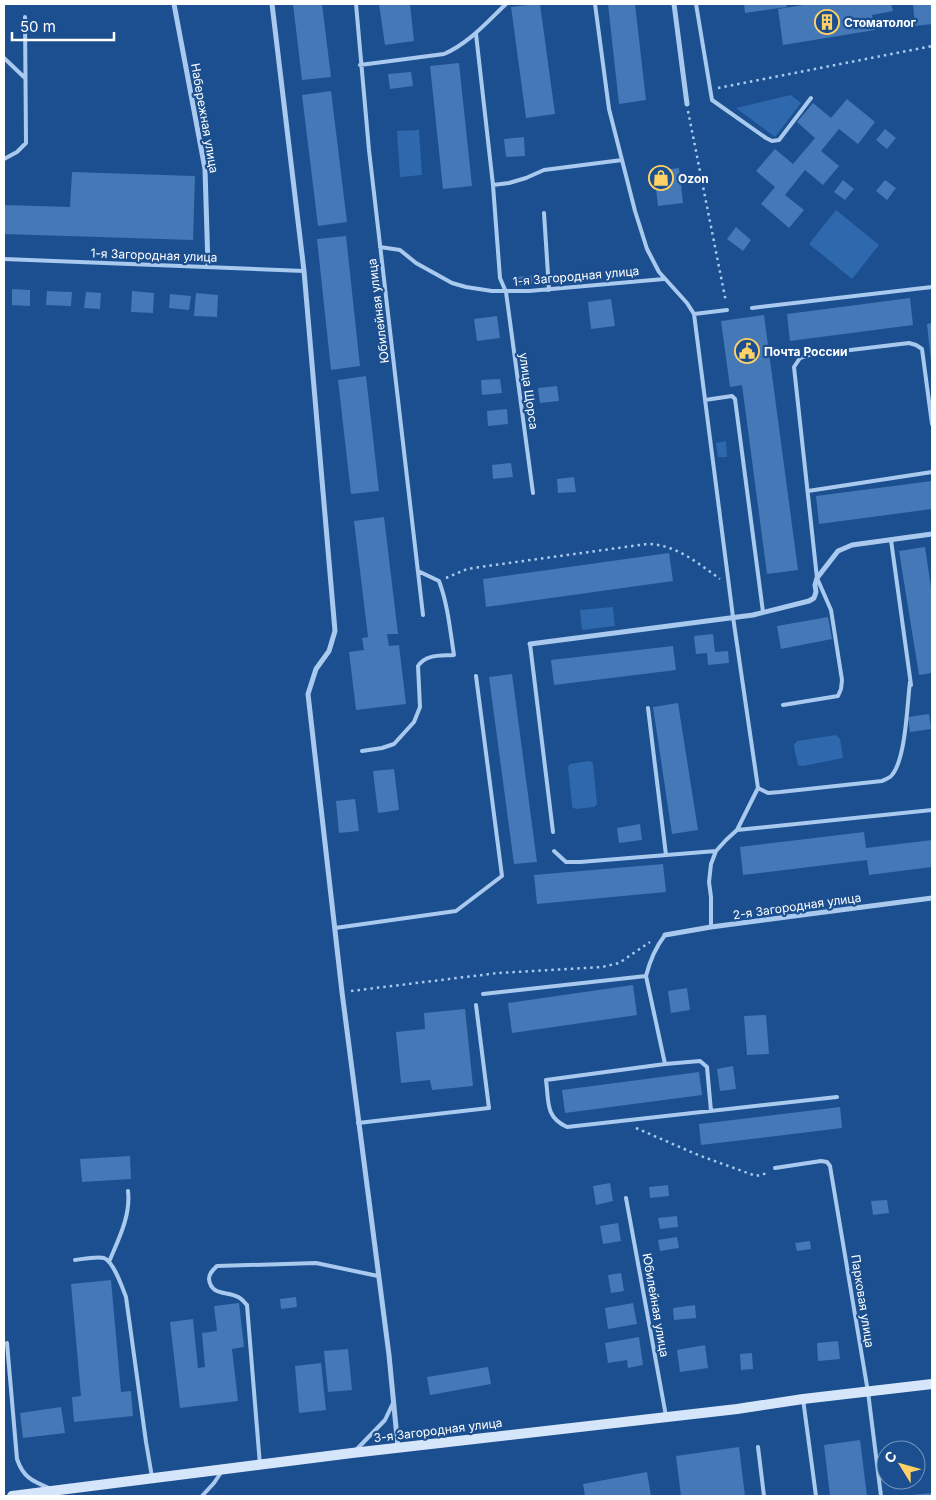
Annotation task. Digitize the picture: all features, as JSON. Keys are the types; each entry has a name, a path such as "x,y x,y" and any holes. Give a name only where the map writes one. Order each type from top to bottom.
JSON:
{"main road":[{"name":"3-я Загородная улица","path":"12,1496 352,1453 737,1409 803,1399 932,1384"}],"street":[{"name":"Набережная улица","path":"174,4 205,168 208,266"},
{"path":"272,4 304,271 335,631 329,651 316,669 308,694 342,992 398,1448"},
{"path":"674,4 687,104"},
{"path":"530,644 733,617 808,601 814,598 817,578 838,551 852,546 932,534"},
{"name":"2-я Загородная улица","path":"665,936 711,927 932,898"}],"lane":[{"name":"Юбилейная улица","path":"356,4 360,65 423,616"},
{"path":"360,65 444,54 476,34 506,4"},
{"path":"595,4 609,109 635,211 647,249 664,279 694,314 733,617 758,788 737,830 716,850 710,864 711,927"},
{"path":"696,4 712,100 772,141 779,140 811,98"},
{"path":"4,159 17,152 26,143 25,17"},
{"name":"улица Щорса","path":"476,34 493,185 500,278 506,292 533,493"},
{"path":"4,58 25,78"},
{"path":"493,185 526,178 544,170 622,160"},
{"path":"544,214 549,290"},
{"name":"1-я Загородная улица","path":"380,247 400,250 416,263 452,283 480,290 506,292 549,290 664,279"},
{"name":"1-я Загородная улица","path":"4,259 304,271"},
{"path":"752,308 932,287"},
{"path":"694,314 728,310"},
{"path":"783,705 838,696 842,680 831,610 817,578 794,367 800,358 809,355 909,343 916,345 922,349 932,424"},
{"path":"705,400 730,396 736,399 763,612"},
{"path":"808,491 932,472"},
{"path":"758,788 768,793 882,781 891,776 896,768 903,748 911,685 891,540"},
{"path":"362,751 394,744 414,722 420,707 418,666 422,660 434,656 454,655 444,593 439,581 418,571"},
{"path":"530,644 553,832"},
{"path":"335,928 456,911 502,876 476,676"},
{"path":"648,708 666,855"},
{"path":"737,830 932,810"},
{"path":"554,851 566,862 580,862 716,850"},
{"path":"664,1064 646,976 654,950 665,936"},
{"path":"483,994 646,976"},
{"path":"358,1123 489,1108 476,1005"},
{"path":"711,1111 707,1067 700,1061 546,1080 550,1113 559,1124 567,1127 621,1121 711,1111 837,1097"},
{"name":"Парковая улица","path":"775,1168 821,1161 827,1162 830,1166 868,1392 881,1496"},
{"path":"109,1262 124,1226 129,1201 128,1191"},
{"name":"Юбилейная улица","path":"626,1198 666,1416"},
{"path":"75,1260 103,1258 109,1262 120,1281 126,1297 153,1479"},
{"path":"260,1465 247,1305 238,1297 219,1292 212,1287 209,1277 211,1270 218,1266 316,1263 378,1276"},
{"path":"7,1343 20,1469 34,1482 56,1491"},
{"path":"803,1399 816,1496"},
{"path":"352,1453 385,1420 393,1402"},
{"path":"758,1447 764,1496"},
{"path":"202,1496 214,1483 222,1470"}],"path":[{"path":"709,90 932,46"},
{"path":"687,104 728,310"},
{"path":"439,581 467,569 647,544 661,545 681,552 729,586"},
{"path":"342,992 498,973 602,967 619,963 650,941 665,936"},
{"path":"621,1121 698,1155 756,1176 767,1174 775,1168"}],"shaded area":[{"path":"791,95 801,103 775,137 736,108"},
{"path":"419,130 422,175 400,177 397,131"},
{"path":"836,210 879,245 852,279 809,244"},
{"path":"726,441 727,457 718,457 716,443"},
{"path":"613,607 615,626 582,630 580,610"},
{"path":"836,735 840,739 843,758 803,766 798,765 794,747 797,741"},
{"path":"589,761 593,764 597,804 594,807 576,809 572,807 568,767 570,764"}],"building":[{"path":"293,4 322,4 331,77 302,80"},
{"path":"379,4 410,4 414,41 385,45"},
{"path":"540,4 555,114 526,118 511,7"},
{"path":"608,4 635,4 646,100 619,104"},
{"path":"744,4 786,4 787,7 745,13"},
{"name":"Стоматолог","path":"810,4 891,4 893,11 872,15 875,30 783,45 778,9"},
{"path":"913,4 932,4 932,24 915,26"},
{"path":"459,63 472,186 443,189 430,66"},
{"path":"411,72 413,86 390,89 388,74"},
{"path":"331,91 347,222 318,226 302,95"},
{"path":"847,99 875,122 858,144 839,129 821,151 839,166 823,185 805,170 785,195 804,210 789,228 761,204 775,187 756,171 775,149 793,164 815,138 797,122 813,103 831,118"},
{"path":"885,129 896,138 887,149 876,140"},
{"path":"524,137 525,156 506,157 504,139"},
{"path":"679,168 683,203 658,206 654,171"},
{"path":"72,172 195,176 193,240 4,234 4,205 70,207"},
{"path":"843,180 854,189 845,200 834,192"},
{"path":"885,180 896,188 887,200 876,191"},
{"path":"736,227 751,240 743,251 727,239"},
{"path":"346,236 360,366 331,370 317,239"},
{"path":"539,275 540,283 516,286 515,277"},
{"path":"12,289 30,290 30,306 12,305"},
{"path":"47,291 72,292 71,306 46,305"},
{"path":"132,291 154,293 153,313 131,312"},
{"path":"86,292 101,293 100,309 84,308"},
{"path":"196,293 218,295 217,317 194,316"},
{"path":"170,294 191,296 189,310 169,308"},
{"path":"910,298 913,325 790,341 787,314"},
{"path":"611,299 615,326 591,329 588,302"},
{"path":"764,315 798,570 767,574 742,385 730,387 721,321"},
{"path":"497,316 500,338 477,341 474,319"},
{"path":"932,323 932,361 931,361 927,324"},
{"path":"366,376 379,491 351,494 338,380"},
{"path":"500,379 502,393 482,395 481,380"},
{"path":"557,386 559,401 540,403 538,388"},
{"path":"507,409 508,424 488,426 487,411"},
{"path":"511,463 513,477 493,479 492,465"},
{"path":"574,477 576,492 558,493 557,479"},
{"path":"932,481 932,509 819,524 816,496"},
{"path":"384,517 398,634 387,634 389,646 399,645 406,704 356,710 349,652 364,650 362,638 368,637 354,521"},
{"path":"925,547 932,594 932,673 919,675 899,551"},
{"path":"669,553 673,581 486,607 483,579"},
{"path":"828,617 832,639 781,649 777,626"},
{"path":"713,634 715,652 728,651 729,663 708,665 707,653 696,654 694,636"},
{"path":"673,646 676,670 554,685 551,660"},
{"path":"512,674 537,862 514,864 489,677"},
{"path":"678,703 698,830 672,834 653,707"},
{"path":"929,714 931,729 910,732 908,717"},
{"path":"394,769 399,810 378,813 373,771"},
{"path":"355,799 359,831 339,833 336,801"},
{"path":"640,824 642,840 619,843 617,828"},
{"path":"864,832 866,848 932,840 932,867 869,875 867,860 743,875 740,847"},
{"path":"663,864 666,892 537,904 534,875"},
{"path":"633,985 637,1015 512,1033 508,1003"},
{"path":"687,988 690,1010 671,1013 668,991"},
{"path":"465,1009 473,1086 432,1090 430,1080 401,1083 396,1032 425,1029 424,1013"},
{"path":"766,1015 769,1054 747,1055 744,1016"},
{"path":"733,1066 736,1089 720,1091 717,1069"},
{"path":"699,1072 702,1095 565,1113 562,1090"},
{"path":"840,1107 842,1128 701,1145 699,1124"},
{"path":"130,1156 131,1179 82,1182 80,1159"},
{"path":"610,1183 613,1201 596,1205 593,1186"},
{"path":"668,1185 669,1196 650,1198 649,1187"},
{"path":"887,1200 889,1213 873,1215 871,1201"},
{"path":"677,1216 678,1227 660,1229 658,1218"},
{"path":"618,1223 621,1241 603,1244 600,1226"},
{"path":"677,1237 679,1248 660,1251 658,1240"},
{"path":"810,1241 811,1249 797,1251 795,1243"},
{"path":"621,1273 624,1291 611,1293 608,1275"},
{"path":"111,1280 121,1392 131,1391 133,1416 74,1422 72,1397 81,1396 71,1284"},
{"path":"296,1297 297,1307 281,1309 280,1299"},
{"path":"239,1303 244,1347 232,1349 238,1401 180,1408 170,1322 193,1319 198,1368 205,1367 202,1333 217,1331 214,1306"},
{"path":"633,1303 637,1324 608,1329 605,1308"},
{"path":"695,1305 696,1318 674,1320 673,1308"},
{"path":"639,1337 643,1365 628,1368 627,1360 608,1363 605,1343"},
{"path":"838,1341 840,1359 818,1361 817,1343"},
{"path":"705,1345 708,1368 680,1372 677,1350"},
{"path":"348,1349 352,1390 328,1392 324,1351"},
{"path":"752,1353 753,1369 741,1370 740,1354"},
{"path":"321,1363 326,1410 299,1413 295,1366"},
{"path":"488,1367 491,1384 430,1395 427,1377"},
{"path":"61,1407 65,1433 23,1438 20,1413"},
{"path":"860,1440 867,1496 830,1496 824,1445"},
{"path":"739,1447 745,1496 681,1496 676,1456"},
{"path":"647,1472 651,1496 585,1496 583,1484"},
{"path":"931,1493 932,1496 911,1496 911,1495"}],"place":[{"name":"Стоматолог","path":"827,22"},
{"name":"Ozon","path":"661,178"},
{"name":"Почта России","path":"747,351"}]}
